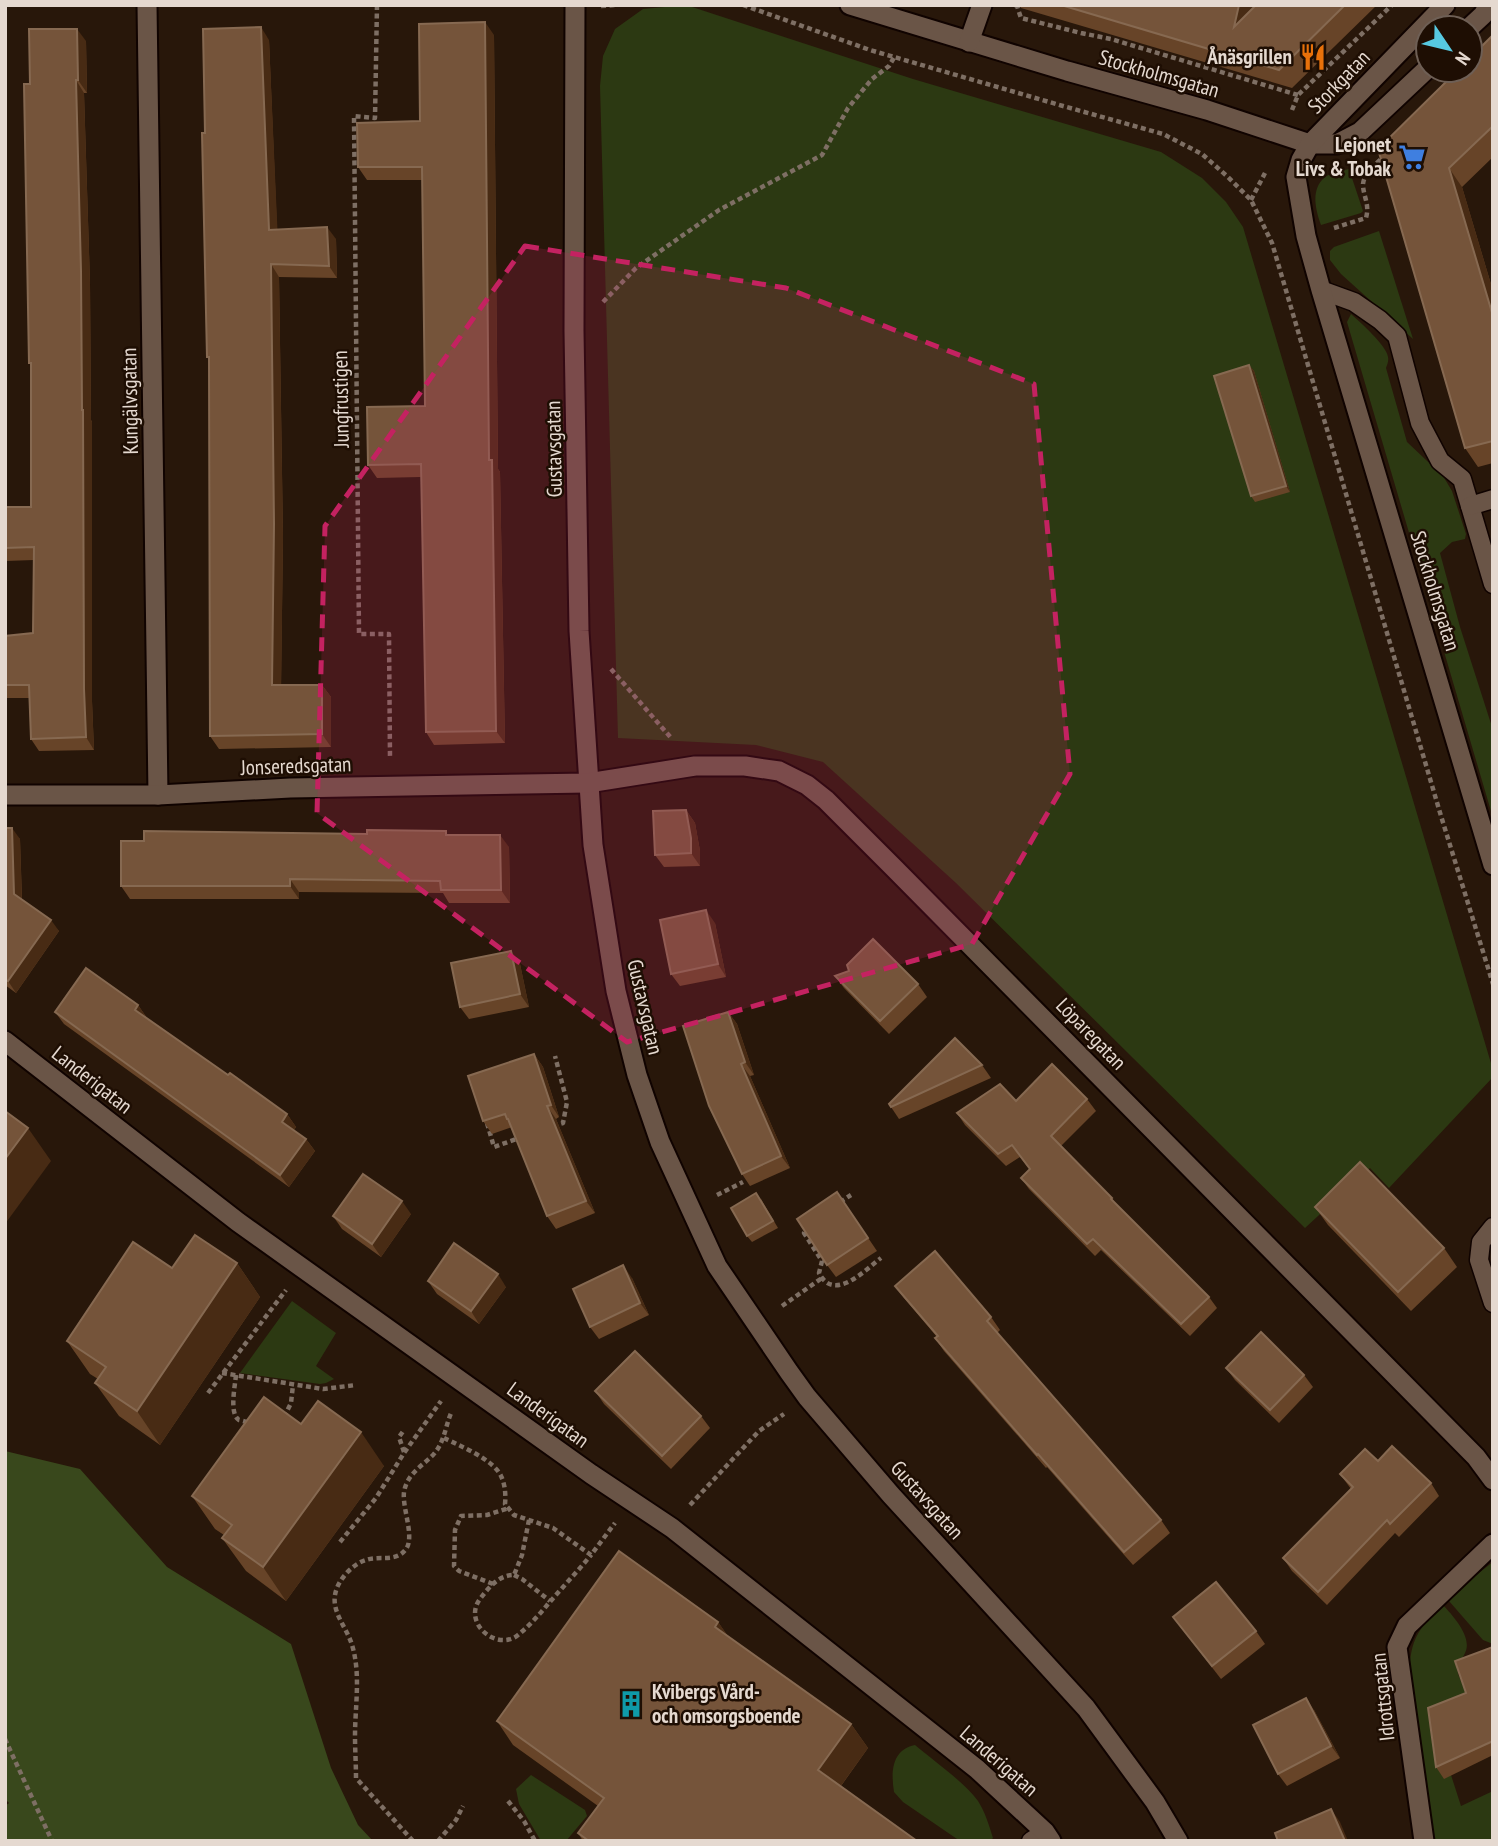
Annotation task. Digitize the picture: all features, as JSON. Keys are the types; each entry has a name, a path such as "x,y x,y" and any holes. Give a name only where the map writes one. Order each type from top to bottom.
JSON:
{"street":[{"name":"Kungälvsgatan","path":"147,5 158,795"},
{"name":"Gustavsgatan","path":"575,5 579,631 593,845 616,991 637,1075 660,1142 717,1266 807,1397 891,1495 1086,1708 1155,1802 1178,1841"},
{"name":"Stockholmsgatan","path":"850,5 1207,110 1310,144 1296,177 1306,236 1493,865"},
{"path":"969,42 982,5"},
{"name":"Storkgatan","path":"1310,144 1444,5"},
{"name":"Storkgatan","path":"1310,144 1337,144 1360,132 1414,81"},
{"name":"Löparegatan","path":"588,783 695,766 745,766 779,771 807,785 996,969 1476,1457 1493,1480"},
{"name":"Jonseredsgatan","path":"5,795 158,795 289,788 588,783"},
{"name":"Landerigatan","path":"5,1041 238,1222 591,1474 672,1528 977,1769 1042,1838"},
{"name":"Idrottsgatan","path":"1424,1841 1397,1647 1407,1626 1493,1544"}],"lane":[{"path":"1321,290 1353,302 1380,320 1397,336 1420,423 1440,461 1462,479 1493,584"},
{"path":"1470,506 1493,499"},
{"path":"1493,1227 1481,1242 1479,1260 1493,1303"}],"path":[{"name":"Jungfrustigen","path":"377,5 375,118 354,116 359,634 389,634 390,786"},
{"path":"743,5 870,50 1163,134 1202,154 1251,200 1272,243 1493,984"},
{"path":"1015,5 1021,18 1111,39 1298,95"},
{"path":"575,331 636,268 719,210 822,155 848,108 895,57"},
{"path":"1272,243 1366,218 1369,210 1364,181 1368,173 1386,155"},
{"path":"579,631 695,766"},
{"path":"551,1127 563,1123 567,1102 555,1056"},
{"path":"486,1121 494,1147 528,1135"},
{"path":"718,1195 743,1182"},
{"path":"840,1202 851,1195"},
{"path":"817,1217 806,1225 804,1233 822,1261 820,1273 825,1282 833,1285 846,1284 881,1258"},
{"path":"782,1306 822,1278"},
{"path":"208,1392 286,1289"},
{"path":"222,1373 323,1389 356,1385"},
{"path":"236,1375 234,1415 239,1420 253,1423"},
{"path":"280,1423 291,1403 293,1385"},
{"path":"340,1542 376,1498 404,1452 442,1400"},
{"path":"413,1841 356,1779 356,1670 352,1645 338,1614 335,1592 345,1575 359,1563 368,1559 396,1557 408,1547 404,1490 414,1472 433,1455 444,1438 455,1404"},
{"path":"404,1430 399,1437 404,1452"},
{"path":"695,1500 759,1431"},
{"path":"444,1438 487,1461 501,1475 506,1494 505,1504 514,1515 553,1528 591,1555"},
{"path":"493,1584 459,1571 454,1566 455,1530 461,1516 487,1515 509,1508"},
{"path":"514,1575 522,1555 529,1520"},
{"path":"550,1601 522,1579 505,1575 479,1600 474,1610 476,1622 498,1640 507,1641 516,1637 550,1601 591,1555 616,1522"},
{"path":"5,1739 52,1841"},
{"path":"508,1801 535,1841"},
{"path":"438,1841 463,1807"}],"highlighted area":[{"path":"525,246 786,288 1034,384 1070,774 972,944 627,1042 317,813 325,526"}],"green space":[{"path":"686,5 913,79 1161,152 1202,178 1226,202 1243,227 1493,1070 1493,1077 1389,1188 1370,1168 1305,1228 956,883 823,762 756,745 618,738 600,86 603,56 615,29 643,9"},
{"path":"1349,169 1363,211 1321,225 1317,214 1316,190 1328,176"},
{"path":"1379,231 1413,339 1341,274 1330,260 1330,251 1334,247"},
{"path":"1351,314 1386,352 1386,368 1407,442 1443,476 1452,491 1466,534 1465,539 1452,542 1440,553 1493,730 1493,818 1347,322"},
{"path":"292,1301 336,1333 316,1366 334,1379 320,1384 240,1373"},
{"path":"5,1451 80,1469 167,1567 291,1644 331,1768 358,1825 373,1841 5,1841 5,1806 9,1803 5,1799"},
{"path":"1493,1562 1493,1644 1483,1640 1449,1601 1463,1585"},
{"path":"1443,1605 1461,1627 1466,1640 1467,1647 1458,1674 1472,1708 1451,1775 1461,1806 1493,1791 1493,1841 1434,1841 1410,1661 1417,1636"},
{"path":"915,1745 957,1779 978,1801 993,1838 990,1841 960,1841 903,1802 894,1792 894,1763 901,1752"},
{"path":"531,1775 585,1810 587,1816 566,1841 541,1841 519,1804 516,1789"}],"building":[{"path":"1061,5 1239,5 1234,27 1256,5 1345,5 1279,70"},
{"path":"485,22 489,460 492,460 496,731 426,732 421,464 368,465 367,407 425,406 422,167 358,167 357,123 420,121 419,24"},
{"path":"261,27 269,230 327,227 329,266 271,264 274,524 272,685 322,685 322,734 210,736 209,357 202,133 205,133 203,29"},
{"path":"29,29 77,29 86,737 31,739 29,685 5,685 5,636 33,633 34,547 5,548 5,507 31,507 31,363 24,84 30,84"},
{"path":"1493,35 1493,126 1449,168 1493,316 1493,441 1465,448 1378,149 1444,84 1484,84 1484,44"},
{"path":"1249,365 1286,486 1251,496 1214,376"},
{"path":"686,810 691,853 655,855 653,811"},
{"path":"5,828 12,828 14,894 51,920 8,981 5,980"},
{"path":"367,830 500,835 501,890 441,890 440,881 290,879 290,886 121,886 121,841 144,841 144,831 367,834"},
{"path":"706,910 718,964 671,974 660,920"},
{"path":"873,939 918,984 880,1021 835,976 849,971 847,965"},
{"path":"511,951 520,994 460,1007 451,963"},
{"path":"86,968 138,1005 135,1010 287,1114 282,1122 306,1139 280,1175 55,1012"},
{"path":"728,1012 745,1062 741,1064 781,1156 742,1174 709,1106 683,1026"},
{"path":"955,1038 982,1065 891,1107 889,1104"},
{"path":"534,1054 551,1105 547,1106 586,1201 547,1216 508,1119 505,1114 483,1121 468,1076"},
{"path":"1052,1064 1087,1099 1051,1136 1209,1297 1181,1324 1093,1239 1087,1244 1021,1178 1030,1169 1012,1145 998,1154 957,1113 1000,1084 1016,1101"},
{"path":"5,1111 28,1128 5,1159"},
{"path":"1360,1162 1444,1248 1398,1292 1315,1207"},
{"path":"363,1174 402,1201 372,1244 333,1216"},
{"path":"837,1192 868,1238 827,1265 797,1219"},
{"path":"756,1193 773,1221 747,1236 731,1208"},
{"path":"195,1235 237,1263 137,1411 95,1383 106,1367 67,1341 133,1242 172,1268"},
{"path":"454,1243 498,1274 471,1311 428,1281"},
{"path":"935,1251 991,1317 987,1321 1161,1520 1124,1552 935,1338 938,1336 895,1286"},
{"path":"623,1265 640,1303 590,1327 573,1289"},
{"path":"1261,1332 1304,1375 1270,1410 1226,1368"},
{"path":"635,1351 701,1416 662,1456 595,1391"},
{"path":"264,1397 301,1424 318,1401 361,1432 263,1567 222,1538 232,1525 192,1496"},
{"path":"1392,1446 1431,1483 1390,1524 1387,1520 1318,1592 1283,1558 1353,1487 1340,1474 1365,1449 1378,1461"},
{"name":"Kvibergs Vård- och omsorgsboende","path":"619,1551 718,1622 715,1627 851,1724 818,1770 917,1841 589,1841 578,1833 604,1798 497,1721"},
{"path":"1216,1582 1256,1631 1212,1666 1173,1617"},
{"path":"1493,1647 1493,1741 1436,1767 1428,1708 1466,1693 1455,1661"},
{"path":"1306,1698 1331,1746 1278,1774 1253,1725"},
{"path":"1331,1809 1345,1841 1278,1841 1275,1833"}],"place":[{"name":"Ånäsgrillen","path":"1313,57"},
{"name":"Lejonet Livs & Tobak","path":"1412,157"},
{"name":"Kvibergs Vård- och omsorgsboende","path":"631,1704"}]}
